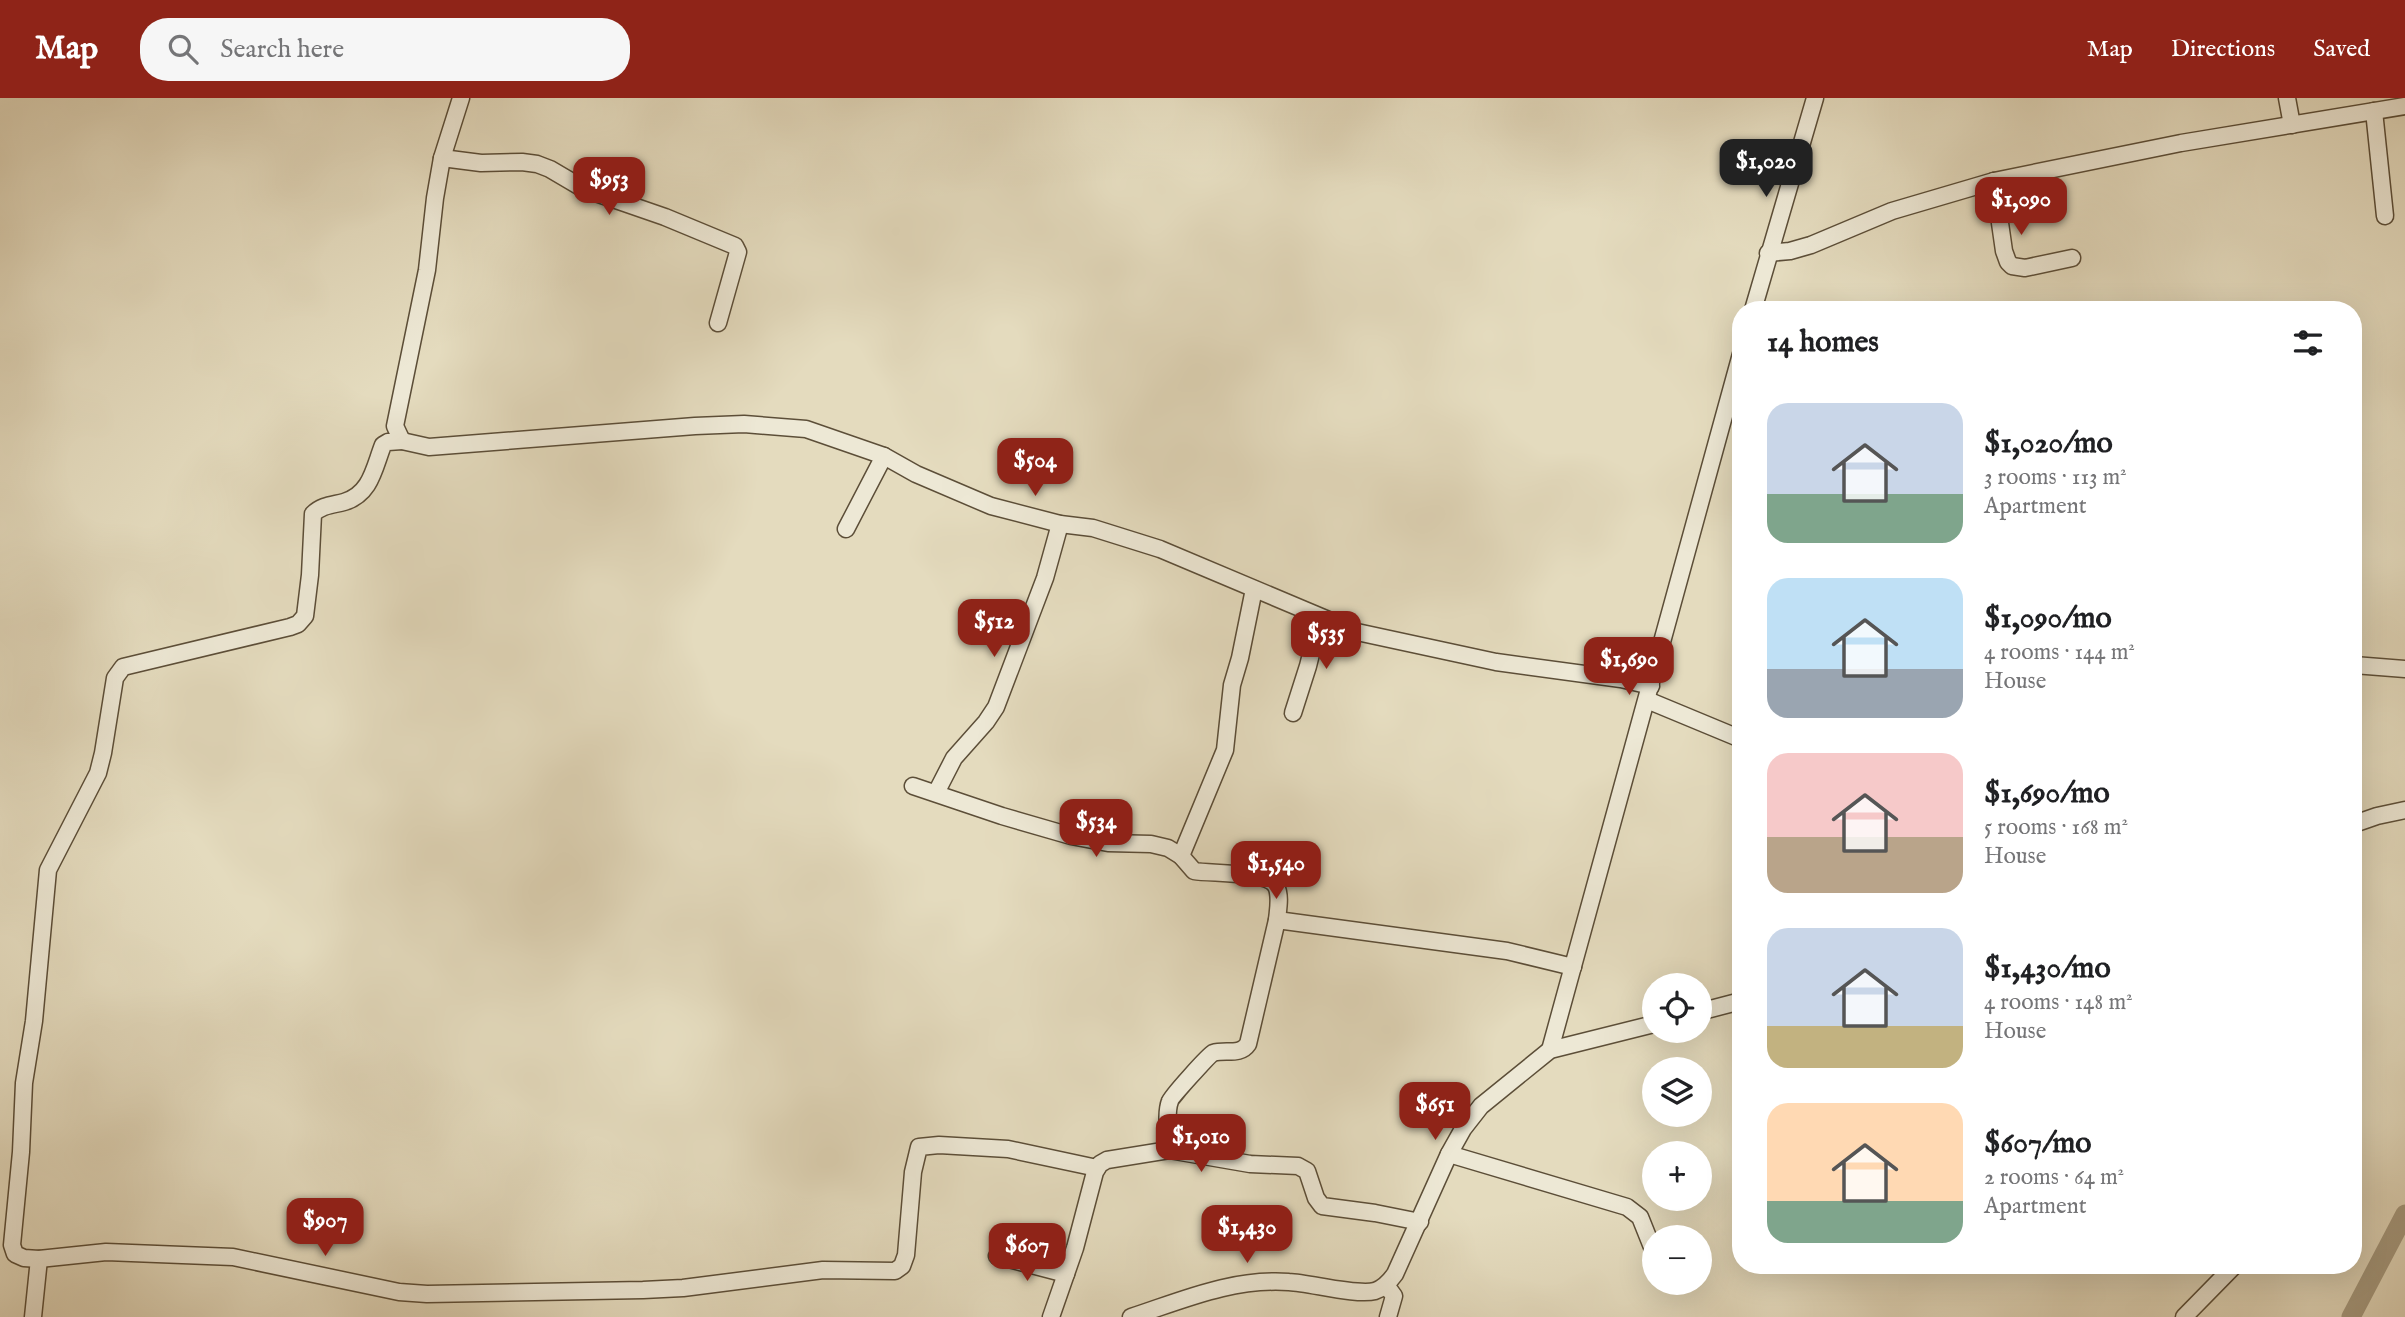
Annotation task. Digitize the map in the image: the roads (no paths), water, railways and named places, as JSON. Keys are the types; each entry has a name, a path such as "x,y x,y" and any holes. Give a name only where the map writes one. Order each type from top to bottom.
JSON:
{"street":[{"path":"402,440 395,426 427,270 442,158 461,98"},
{"path":"1755,301 1815,98"},
{"path":"2287,98 2292,125"},
{"path":"1768,254 1790,251 1892,211 1994,181 2181,143 2405,106"},
{"path":"2374,111 2385,216"},
{"path":"442,158 481,163 537,164 584,189 665,217 735,246 738,251 718,323"},
{"path":"1994,181 2004,251 2012,266 2025,268 2072,258"},
{"path":"1550,1050 1732,387"},
{"path":"1097,1168 1008,1149 939,1145 919,1147 914,1164 906,1255 902,1266 895,1271 803,1271 661,1290 427,1294 399,1292 222,1256 106,1252 39,1259 19,1257 12,1245 21,1152 24,1083 34,1021 48,870 101,765 115,678 123,667 302,622 310,575 313,514 327,505 364,492 383,445 388,442 402,440 429,447 744,424 806,429 884,456 916,474 991,506 1137,540 1357,632 1527,667 1595,675 1649,693 1732,734"},
{"path":"846,529 884,456"},
{"path":"936,793 954,758 996,707 1045,578 1060,524"},
{"path":"1181,856 1225,750 1232,685 1254,589"},
{"path":"1293,713 1320,618"},
{"path":"2362,665 2405,669"},
{"path":"913,786 1071,836 1108,843 1151,844 1168,848 1181,856 1194,871 1258,877 1271,881 1278,893 1277,920 1248,1044 1239,1051 1208,1056 1172,1095 1168,1107 1169,1150"},
{"path":"2362,821 2405,810"},
{"path":"1277,920 1507,951 1573,967"},
{"path":"1712,1009 1732,1003"},
{"path":"1130,1317 1198,1293 1250,1283 1288,1282 1371,1292 1386,1285 1395,1274 1449,1154 1463,1129 1481,1106 1550,1050 1642,1027"},
{"path":"1051,1317 1097,1168 1107,1160 1169,1150 1250,1164 1298,1166 1307,1171 1315,1198 1322,1206 1420,1222"},
{"path":"1449,1154 1627,1207 1640,1217 1643,1225"},
{"path":"997,1256 1066,1275"},
{"path":"33,1317 39,1259"},
{"path":"2184,1317 2226,1274"},
{"path":"1386,1285 1394,1296 1388,1317"}],"waterway":[{"path":"2351,1317 2405,1214"}]}
